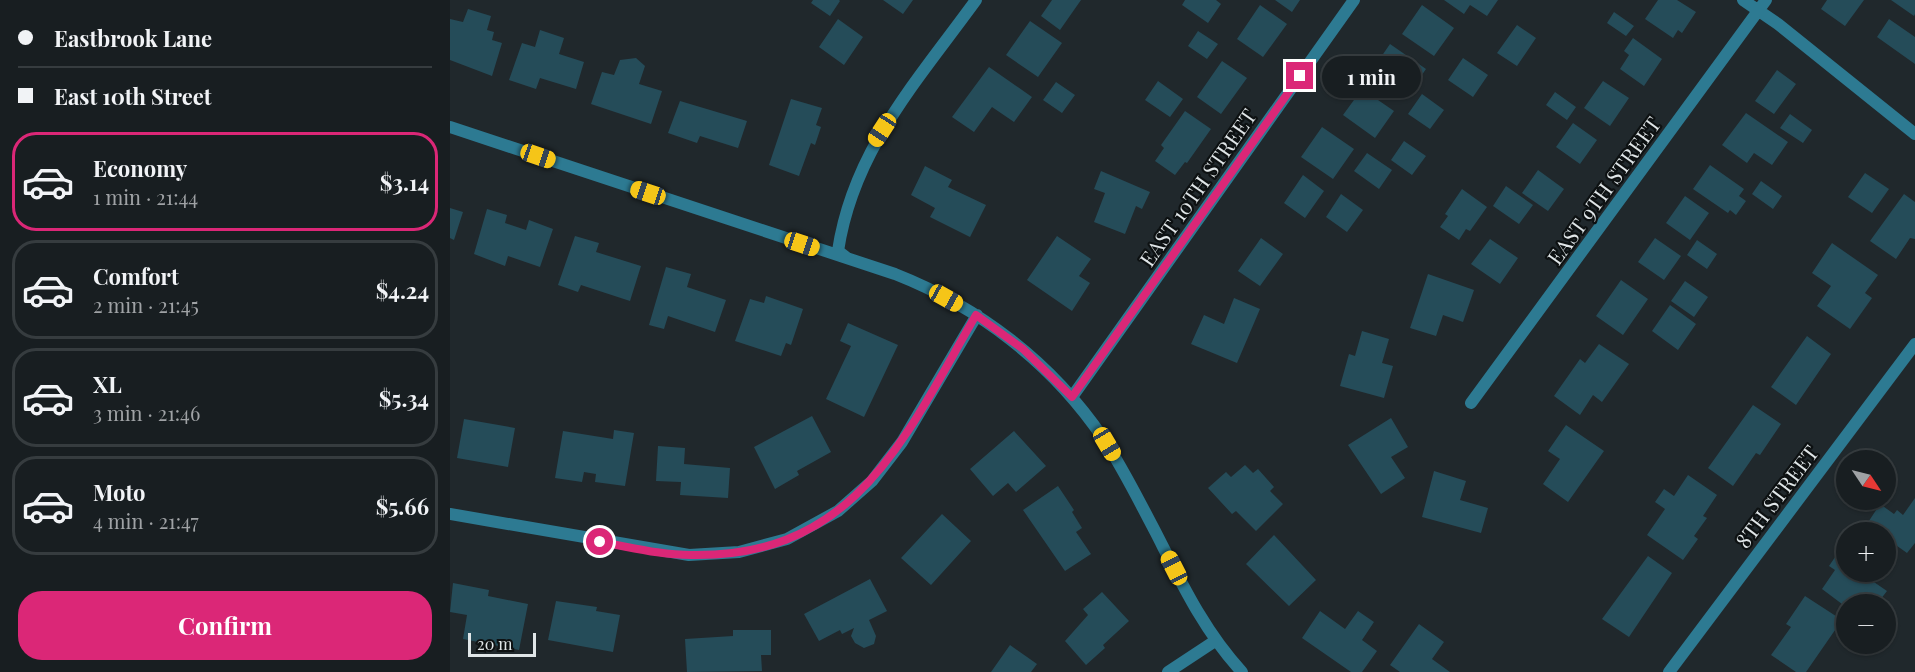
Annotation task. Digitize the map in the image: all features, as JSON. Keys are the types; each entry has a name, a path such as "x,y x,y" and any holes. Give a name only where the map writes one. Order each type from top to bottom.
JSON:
{"street":[{"path":"847,258 838,251 841,233 847,205 863,162 882,130 976,0"},
{"name":"EAST 10TH STREET","path":"1072,397 1354,0"},
{"path":"1743,0 1915,134"},
{"name":"EAST 9TH STREET","path":"1471,403 1766,0"},
{"path":"450,127 909,280 976,315 1023,349 1072,397 1118,463 1215,641 1242,672"},
{"path":"450,514 673,554 731,553 787,539 838,511 877,475 902,442 976,315"},
{"name":"8TH STREET","path":"1669,672 1915,344"},
{"path":"1168,672 1215,641"}],"building":[{"path":"813,0 840,1 830,16 811,3"},
{"path":"883,0 913,0 903,14"},
{"path":"1052,0 1081,0 1060,30 1041,16"},
{"path":"1185,0 1216,0 1221,4 1208,23 1182,5"},
{"path":"1275,0 1300,0 1292,12"},
{"path":"1444,0 1498,0 1487,16 1470,5 1464,14"},
{"path":"1658,0 1677,0 1696,12 1682,33 1678,30 1673,38 1645,19"},
{"path":"1827,0 1864,0 1845,26 1821,9"},
{"path":"1891,0 1915,0 1914,16"},
{"path":"1260,5 1287,24 1263,57 1237,39"},
{"path":"1422,5 1454,28 1434,56 1402,34"},
{"path":"468,9 491,16 487,30 494,32 492,40 502,43 492,76 450,60 450,19 463,22"},
{"path":"1614,12 1634,26 1626,36 1607,23"},
{"path":"838,19 863,37 844,65 819,47"},
{"path":"1889,19 1915,37 1915,64 1877,37"},
{"path":"1030,21 1062,43 1038,77 1006,55"},
{"path":"1517,25 1536,38 1517,66 1497,53"},
{"path":"540,30 564,38 559,54 584,62 576,89 540,78 536,89 509,80 522,43 535,47"},
{"path":"1198,31 1218,44 1207,59 1188,46"},
{"path":"1633,38 1662,59 1644,86 1620,69 1629,55 1624,51"},
{"path":"1390,44 1426,69 1406,98 1370,73"},
{"path":"636,58 645,66 639,84 662,91 651,124 591,104 602,72 614,75 620,60"},
{"path":"1463,58 1488,75 1473,97 1448,80"},
{"path":"1222,61 1247,78 1221,114 1197,97"},
{"path":"989,67 1032,97 1014,122 992,107 974,132 952,117"},
{"path":"1777,70 1796,84 1774,114 1755,101"},
{"path":"1158,81 1183,99 1170,117 1145,100"},
{"path":"1603,81 1629,98 1610,126 1584,108"},
{"path":"1056,82 1075,95 1062,113 1043,100"},
{"path":"1362,89 1394,111 1375,138 1343,115"},
{"path":"1555,92 1576,107 1567,120 1546,105"},
{"path":"1422,94 1444,110 1430,129 1408,114"},
{"path":"791,99 822,108 816,125 821,127 815,145 811,143 799,176 769,165"},
{"path":"680,101 747,121 738,148 700,136 697,143 668,133"},
{"path":"1185,111 1211,129 1187,163 1185,162 1175,175 1155,161 1164,148 1161,145"},
{"path":"1746,113 1788,142 1772,165 1754,153 1747,163 1722,145"},
{"path":"1790,114 1812,130 1803,143 1780,128"},
{"path":"1573,123 1597,140 1580,164 1556,147"},
{"path":"1322,127 1354,149 1333,179 1301,157"},
{"path":"1404,141 1426,156 1412,175 1391,160"},
{"path":"1367,153 1392,170 1379,189 1354,171"},
{"path":"1710,165 1744,189 1739,196 1746,201 1736,215 1730,210 1728,213 1693,189"},
{"path":"925,166 952,180 948,187 986,205 970,237 930,217 935,208 911,195"},
{"path":"1538,170 1564,189 1548,211 1522,193"},
{"path":"1101,171 1150,192 1142,209 1136,206 1125,234 1094,222 1105,193 1094,189"},
{"path":"1865,173 1889,189 1872,213 1848,197"},
{"path":"1303,175 1324,191 1305,218 1284,203"},
{"path":"1761,181 1782,196 1773,209 1752,194"},
{"path":"1506,186 1533,205 1519,224 1493,206"},
{"path":"1462,189 1487,207 1470,231 1466,229 1459,240 1440,227 1448,216 1445,214"},
{"path":"1341,194 1363,210 1347,232 1326,217"},
{"path":"1904,194 1915,202 1915,239 1910,238 1896,259 1870,241"},
{"path":"1685,196 1709,213 1690,240 1666,223"},
{"path":"450,208 463,212 454,240 450,238"},
{"path":"487,209 507,215 505,223 526,230 529,220 553,229 540,267 508,256 505,266 474,254"},
{"path":"575,236 599,243 596,252 641,266 630,301 581,285 578,292 558,285"},
{"path":"1057,236 1091,259 1079,276 1090,283 1072,311 1027,280"},
{"path":"1261,238 1283,254 1260,286 1238,271"},
{"path":"1655,238 1681,256 1664,280 1638,262"},
{"path":"1490,239 1518,258 1500,284 1471,264"},
{"path":"1697,240 1717,254 1707,269 1687,255"},
{"path":"1832,243 1878,275 1865,293 1872,298 1850,329 1817,306 1831,286 1812,273"},
{"path":"666,267 691,274 687,287 726,300 715,332 668,316 664,329 649,325"},
{"path":"1428,274 1474,290 1463,322 1443,315 1436,336 1410,328"},
{"path":"1621,280 1648,299 1623,335 1596,316"},
{"path":"1685,281 1708,297 1694,317 1671,301"},
{"path":"766,296 803,309 791,345 786,343 781,356 735,341 750,299 764,303"},
{"path":"1234,298 1260,309 1237,363 1191,344 1204,315 1224,324"},
{"path":"1670,305 1696,324 1678,350 1652,331"},
{"path":"848,323 898,345 864,417 826,399 851,346 840,341"},
{"path":"1362,331 1389,339 1382,363 1393,366 1384,398 1340,386 1349,354 1355,356"},
{"path":"1807,336 1831,354 1796,405 1771,387"},
{"path":"1599,344 1629,364 1602,402 1593,395 1580,415 1554,396 1580,359 1585,363"},
{"path":"1753,405 1781,424 1760,455 1756,453 1733,486 1708,468"},
{"path":"812,416 831,452 797,471 799,475 775,489 754,447"},
{"path":"1391,418 1408,447 1391,457 1405,478 1381,494 1348,445"},
{"path":"464,419 515,428 508,467 457,458"},
{"path":"1566,425 1604,451 1568,502 1543,484 1560,459 1548,451"},
{"path":"614,430 634,433 625,486 595,482 596,474 584,472 582,482 555,478 563,431 613,439"},
{"path":"1014,431 1046,466 1016,492 1008,483 993,496 970,469"},
{"path":"658,446 685,448 684,464 730,468 728,498 680,495 681,482 656,481"},
{"path":"1245,465 1253,473 1258,469 1274,487 1270,491 1283,504 1256,531 1236,511 1232,514 1208,488 1226,472 1231,477"},
{"path":"1434,471 1466,481 1460,500 1488,508 1481,533 1422,517"},
{"path":"1688,475 1717,495 1703,516 1707,518 1694,536 1698,539 1683,560 1647,535 1665,509 1655,502 1664,489 1674,496"},
{"path":"1058,486 1074,510 1072,512 1082,528 1076,532 1091,554 1065,571 1023,510"},
{"path":"1915,498 1915,543 1907,553 1896,545 1896,522 1868,522 1876,510 1888,510 1894,514 1897,510 1903,515"},
{"path":"942,514 971,541 931,585 901,558"},
{"path":"1274,535 1316,580 1289,606 1246,564"},
{"path":"1648,556 1672,573 1629,637 1602,619"},
{"path":"1836,556 1836,582 1874,582 1887,591 1885,594 1836,594 1836,600 1822,589 1835,570 1829,566"},
{"path":"870,579 887,611 869,620 876,636 874,644 864,648 855,643 851,636 854,628 842,634 840,630 819,641 804,614"},
{"path":"453,583 489,590 488,596 528,604 519,650 463,639 467,615 450,612"},
{"path":"1102,592 1129,621 1103,645 1105,648 1086,665 1065,641 1088,615 1083,609"},
{"path":"1805,596 1836,616 1836,629 1806,672 1796,672 1771,655 1791,627 1786,624"},
{"path":"556,601 597,607 596,611 620,615 613,652 548,640"},
{"path":"1320,611 1345,629 1358,611 1374,622 1362,640 1377,651 1362,672 1351,672 1302,638"},
{"path":"1419,624 1444,642 1432,659 1450,672 1400,672 1390,665"},
{"path":"733,630 771,630 771,655 761,655 762,671 687,672 685,639 733,636"},
{"path":"1010,645 1037,664 1031,672 991,672"}],"route":[{"path":"600,542 673,554 714,555 755,549 787,539 817,525 860,493 888,462 976,315 1008,336 1072,397 1300,76"}]}
